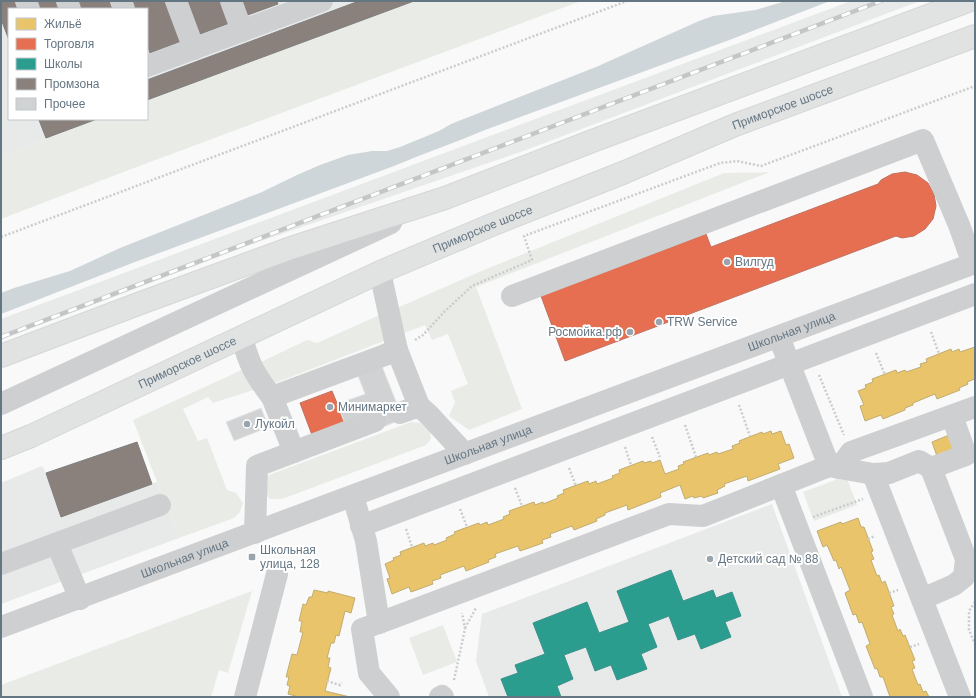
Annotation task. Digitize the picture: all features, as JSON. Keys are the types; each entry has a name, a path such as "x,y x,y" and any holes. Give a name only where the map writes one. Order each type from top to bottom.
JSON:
{"main road":[{"path":"1,356 284,251 445,198 595,140 968,1"},
{"name":"Приморское шоссе","path":"1,448 30,436 380,272 494,224 625,172 735,125 975,36"}],"street":[{"path":"176,1 194,49"},
{"path":"231,1 242,31"},
{"path":"148,66 242,31 288,7 322,1"},
{"path":"512,296 923,140 974,263"},
{"path":"1,404 445,198"},
{"name":"Школьная улица","path":"1,627 80,599 974,263"},
{"path":"380,272 410,409 429,415 465,454"},
{"path":"362,526 975,294"},
{"path":"242,337 247,358 256,377 272,397 294,452"},
{"path":"779,337 789,364 839,462 873,474 888,473 919,461 931,468 966,559 964,576 954,585 922,599"},
{"path":"272,397 397,350"},
{"path":"389,697 369,673 362,629 669,514 703,516 975,407"},
{"path":"931,468 966,455 952,416"},
{"path":"255,533 257,466 375,421"},
{"path":"873,474 960,697"},
{"path":"780,485 862,697"},
{"path":"353,496 366,541 379,623"},
{"path":"1,564 160,505"},
{"path":"57,544 80,599"},
{"path":"245,697 277,574"}],"path":[{"path":"1,237 627,1"},
{"path":"397,350 423,335 444,312 472,286 532,260 524,236 720,163 737,161 761,166 975,86"},
{"path":"929,328 939,354"},
{"path":"875,348 885,375"},
{"path":"817,370 839,462"},
{"path":"738,400 750,436"},
{"path":"684,421 696,457"},
{"path":"651,433 660,457"},
{"path":"624,443 631,465"},
{"path":"567,465 576,486"},
{"path":"514,485 522,506"},
{"path":"813,517 856,501"},
{"path":"459,506 467,527"},
{"path":"405,526 412,547"},
{"path":"445,693 465,629 458,593"},
{"path":"975,602 970,611 970,630 975,644"},
{"path":"327,681 340,685 342,683"}],"shaded area":[{"path":"1,1 414,1 148,100 148,8 8,8 8,120 94,120 1,157"},
{"path":"414,1 581,1 1,219 1,157 94,120 148,120 148,100"},
{"path":"786,1 830,1 135,262 1,314 1,293 70,271 120,248 262,192 320,165 348,155 372,151 387,151 400,147 439,131 451,124 596,67 713,16 755,10"},
{"path":"851,1 920,1 526,150 247,246 1,340 1,319"},
{"path":"770,172 476,287 522,409 469,430 449,416 455,402 451,391 468,384 448,334 432,340 425,325 402,334 397,308 479,272 724,173"},
{"path":"384,313 389,339 270,385 257,364 307,340 317,343"},
{"path":"244,369 257,389 213,403 208,397 183,409 198,441 207,438 227,490 236,493 243,503 240,512 234,518 179,538 133,420"},
{"path":"411,422 423,423 430,430 431,439 426,445 282,499 270,499 265,490 264,487 269,475"},
{"path":"42,466 62,517 157,482 179,538 1,604 1,483"},
{"path":"846,476 857,505 814,521 803,492"},
{"name":"Детский сад № 88","path":"772,504 842,697 489,697 476,661 482,614"},
{"path":"252,591 228,673 219,670 211,697 1,697 1,685"},
{"path":"443,625 457,662 423,675 409,638"}],"building: Жильё":[{"path":"975,347 975,379 967,382 968,384 959,388 960,390 937,399 935,394 913,403 913,405 905,408 905,410 883,419 881,415 865,421 860,406 864,405 858,391 866,388 865,385 873,382 872,379 896,370 897,373 905,370 906,372 921,367 920,364 927,362 926,359 951,349 952,352 959,349 960,352"},
{"path":"771,431 772,434 781,431 786,445 789,444 794,458 778,464 780,469 748,481 747,476 724,484 725,486 717,490 718,493 703,498 702,496 694,498 693,496 685,499 680,485 660,493 661,497 628,510 627,505 605,513 605,515 596,519 597,521 574,530 572,526 550,534 551,537 542,540 543,543 520,551 518,546 495,554 496,557 488,560 489,562 466,571 464,566 440,575 441,578 432,581 433,584 411,592 409,587 392,594 387,579 390,578 385,564 394,560 393,558 401,555 400,552 424,543 425,546 433,543 434,545 447,540 446,538 455,534 454,532 479,523 480,525 487,522 488,525 504,519 503,517 510,514 509,511 534,502 535,505 543,502 543,504 558,498 557,496 564,493 563,490 588,481 589,484 596,481 597,484 613,478 612,476 620,473 619,470 643,461 644,463 651,461 652,463 660,460 665,474 679,469 678,466 684,464 683,462 708,453 709,455 717,452 718,454 733,449 732,446 740,443 739,441 762,432 763,434"},
{"path":"949,435 956,453 938,459 932,442"},
{"path":"858,518 861,527 864,527 873,551 871,552 874,559 871,560 877,576 879,575 882,583 885,581 894,606 891,607 894,614 892,615 898,631 900,629 903,636 905,635 915,660 912,661 915,668 912,669 918,685 920,684 923,692 926,691 929,697 890,697 883,677 880,677 877,668 875,669 866,646 870,644 862,622 859,623 856,614 853,615 845,593 850,590 841,567 839,569 836,560 834,561 827,545 823,547 817,531 841,522 842,524"},
{"path":"314,590 328,593 328,591 355,598 351,613 345,611 339,636 336,635 334,643 331,643 327,658 330,658 328,667 331,668 325,691 350,697 299,697 288,694 290,686 287,685 289,677 286,677 292,654 297,655 303,632 300,632 302,621 299,621 303,604 306,605 309,597 312,597"}],"building: Торговля":[{"path":"905,172 917,175 928,183 934,194 936,206 933,219 925,229 914,236 902,238 896,236 565,361 541,296 706,234 711,247 878,184 881,180 892,174"},
{"name":"Лукойл","path":"332,391 348,430 315,443 300,403"}],"building: Школы":[{"path":"671,570 683,601 713,590 716,598 732,592 741,616 725,622 731,637 701,649 695,634 678,640 669,616 648,624 657,647 641,654 647,669 617,680 611,665 595,671 586,647 564,655 573,679 557,686 561,697 508,697 501,679 518,673 515,665 545,654 533,623 587,602 599,633 629,622 617,591"}],"building: Промзона":[{"path":"1,1 15,1 18,8 8,8 8,37 1,19"},
{"path":"36,1 58,1 62,8 40,8"},
{"path":"76,1 112,1 115,8 79,8"},
{"path":"131,1 168,1 182,41 150,53 148,48 148,8 134,8"},
{"path":"185,1 222,1 230,23 198,35"},
{"path":"240,1 277,1 278,4 245,16"},
{"path":"359,1 414,1 148,100 148,80"},
{"path":"39,120 94,120 46,138"},
{"path":"137,442 152,484 61,517 46,473"}],"building: Прочее":[{"path":"382,366 403,419 378,429 344,421 337,404 365,394 358,376"},
{"name":"Лукойл","path":"261,408 269,427 234,441 226,422"}],"railway":[{"path":"1,337 881,1"}],"place":[{"name":"Вилгуд","path":"727,262"},
{"name":"TRW Service","path":"659,322"},
{"name":"Росмойка.рф","path":"630,332"},
{"name":"Минимаркет","path":"330,407"},
{"name":"Лукойл","path":"247,424"},
{"name":"Школьная улица, 128","path":"252,557"},
{"name":"Детский сад № 88","path":"710,559"}]}
